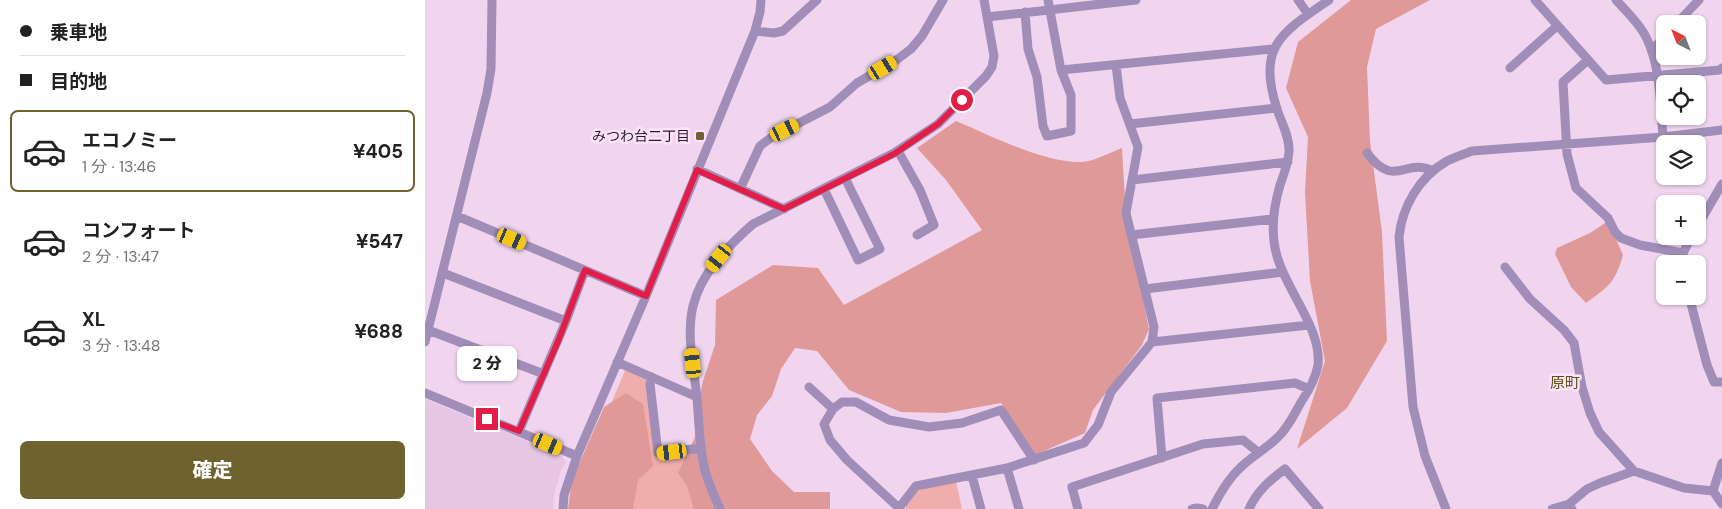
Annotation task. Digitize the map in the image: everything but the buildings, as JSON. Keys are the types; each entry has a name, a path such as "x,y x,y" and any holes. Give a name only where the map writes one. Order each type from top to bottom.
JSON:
{"street":[{"path":"425,342 490,77 492,0"},
{"path":"563,509 564,495 577,456 646,296 755,30 761,0"},
{"path":"755,30 774,33 783,31 817,0"},
{"path":"739,189 760,146 772,137 830,107 857,83 895,61 911,49 922,36 943,0"},
{"path":"720,509 705,468 701,448 691,324 693,306 707,274 733,242 753,224 898,151 938,124 986,76 992,67 994,56 984,0"},
{"path":"987,17 1025,12 1049,5 1136,0"},
{"path":"1298,0 1308,14"},
{"path":"1212,509 1218,496 1239,469 1277,438 1286,428 1309,389 1318,365 1314,336 1283,272 1275,246 1273,219 1280,185 1288,162 1289,149 1269,81 1269,70 1273,49 1280,37 1290,27 1329,0"},
{"path":"1536,0 1557,26 1607,80 1656,76"},
{"path":"1617,0 1645,35 1652,50 1658,75"},
{"path":"1685,15 1699,0"},
{"path":"1025,12 1028,49 1037,77 1043,126 1047,136 1071,131 1071,95 1061,70 1049,5"},
{"path":"1511,68 1557,26"},
{"path":"1652,50 1656,46"},
{"path":"1061,70 1273,49"},
{"path":"1588,60 1563,82 1567,154 1576,188 1608,218 1615,232 1621,238 1640,245 1683,253 1687,245"},
{"path":"1034,460 1001,410 963,424 929,427 889,420 856,402 842,402 833,409 824,424 829,440 857,470 900,509 916,486 972,476 1034,460 1084,443 1099,425 1111,392 1152,342 1154,326 1126,213 1137,147 1121,98 1116,65"},
{"path":"1668,75 1720,70 1722,68"},
{"path":"1130,124 1277,108"},
{"path":"1680,135 1722,130"},
{"path":"1446,509 1425,456 1413,407 1399,237 1400,222 1407,204 1419,186 1433,171 1447,161 1472,151 1656,138"},
{"path":"898,151 920,190 935,225 917,235"},
{"path":"1367,152 1376,164 1391,172 1425,167 1433,171"},
{"path":"1132,180 1288,162"},
{"path":"697,170 784,209"},
{"path":"824,189 858,260 880,249 845,178"},
{"path":"1706,212 1722,184"},
{"path":"457,216 646,296"},
{"path":"1131,235 1273,219"},
{"path":"1505,267 1531,299 1564,330 1574,343 1582,387 1590,413 1599,432 1634,471 1684,488 1713,491 1722,504"},
{"path":"519,431 566,321 585,270"},
{"path":"1145,289 1283,272"},
{"path":"443,273 566,321"},
{"path":"1691,305 1707,365 1714,382 1722,382"},
{"path":"1152,342 1309,325"},
{"path":"428,330 544,374"},
{"path":"617,362 697,397"},
{"path":"652,377 650,384 658,453 701,448"},
{"path":"1162,458 1157,398 1295,383 1309,389"},
{"path":"809,386 833,409"},
{"path":"425,393 577,456"},
{"path":"1078,509 1072,487 1203,444 1243,440 1258,452"},
{"path":"1713,491 1722,463"},
{"path":"1007,468 1019,509"},
{"path":"1249,509 1254,497 1268,482 1285,469 1319,509"},
{"path":"1552,509 1570,507 1587,489 1634,471"},
{"path":"972,476 981,509"},
{"path":"1192,509 1203,509"}],"shaded area":[{"path":"1351,0 1430,0 1376,29 1367,67 1370,141 1382,232 1387,341 1347,408 1297,449 1325,361 1310,281 1305,193 1308,137 1286,88 1298,42"},
{"path":"956,121 1018,148 1067,161 1086,162 1122,148 1126,217 1149,329 1142,345 1093,410 1085,433 1035,455 1001,403 946,413 901,412 849,390 817,351 795,348 781,369 772,396 757,415 750,439 772,471 794,492 830,492 830,509 694,509 687,486 678,473 695,437 702,384 715,345 716,300 773,265 818,268 844,305 982,230 946,180 917,148"},
{"path":"1608,221 1623,255 1614,278 1586,303 1571,287 1555,254 1557,248 1590,233"},
{"path":"626,368 648,378 657,456 699,452 717,509 571,509 582,473"},
{"path":"626,393 643,404 653,466 638,480 633,509 568,509 572,480 604,407"},
{"path":"425,399 561,455 566,463 561,470 554,496 553,509 425,509"},
{"path":"956,481 962,509 906,509 906,505 919,489"}],"place":[{"name":"みつわ台二丁目","path":"700,136"}],"district":[{"name":"原町","path":"1565,383"}],"route":[{"path":"487,419 519,431 559,339 585,270 646,296 697,170 784,209 894,154 938,124 962,100"}]}
